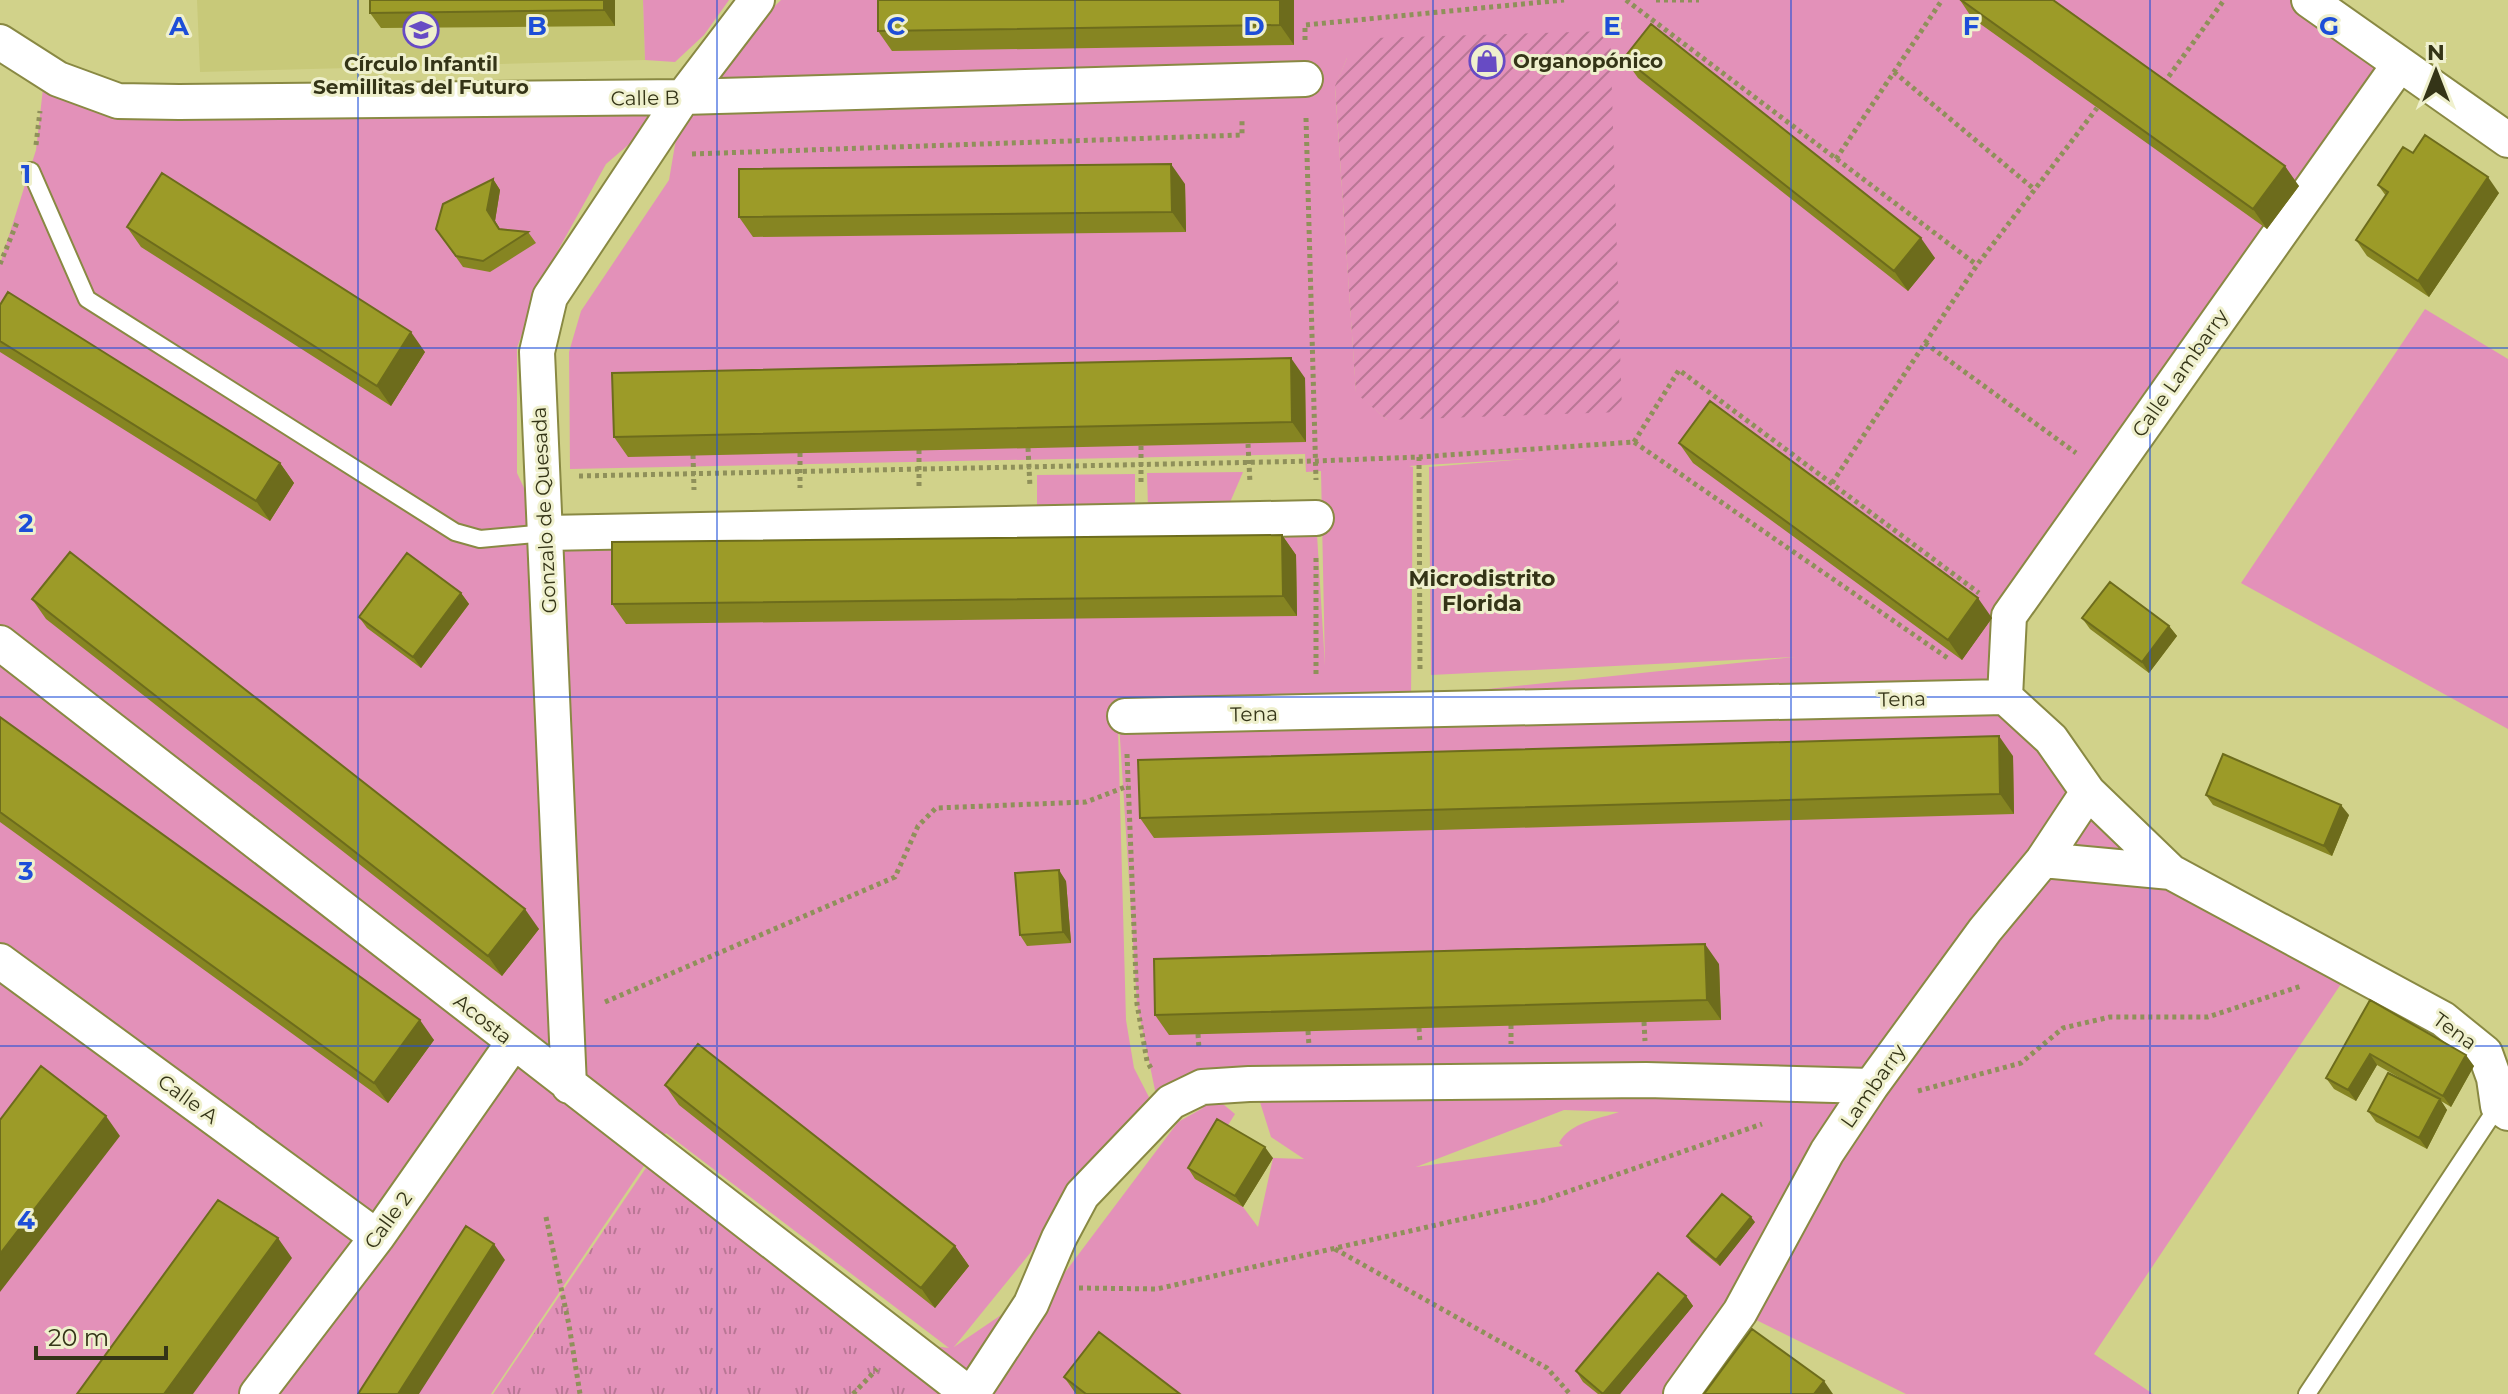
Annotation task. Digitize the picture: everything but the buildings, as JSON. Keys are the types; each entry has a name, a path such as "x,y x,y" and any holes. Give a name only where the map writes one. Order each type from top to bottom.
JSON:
{"street":[{"name":"Gonzalo de Quesada","path":"569,1086 537,352 550,297 683,97 757,0"},
{"path":"2309,0 2508,140"},
{"name":"Calle B","path":"0,42 58,79 118,101 683,97 1305,79"},
{"name":"Calle Lambarry","path":"2009,616 2399,65"},
{"path":"546,533 1316,518"},
{"path":"2005,697 2009,616"},
{"name":"Acosta","path":"0,643 970,1394"},
{"name":"Tena","path":"1125,716 2005,697 2051,739 2088,792 2171,872 2443,1019 2485,1053 2503,1109"},
{"name":"Lambarry","path":"1681,1394 1740,1312 1827,1152 1866,1094 1985,930 2043,860 2088,792"},
{"path":"2043,860 2171,872"},
{"name":"Calle A","path":"5,976 377,1237"},
{"name":"Calle 2","path":"257,1394 377,1237 513,1043"},
{"path":"970,1394 1031,1304 1059,1238 1082,1195 1171,1102 1202,1087 1646,1080 1866,1094"}],"lane":[{"path":"31,171 87,299 455,532 480,539 546,533"},
{"path":"2307,1394 2503,1109"}],"path":[{"path":"1316,713 1316,518 1305,25 1564,0"},
{"path":"1626,0 1977,265"},
{"path":"1656,0 1699,0"},
{"path":"1836,159 1942,0"},
{"path":"2161,87 2224,0"},
{"path":"1894,72 2034,189"},
{"path":"643,155 1242,135 1242,81"},
{"path":"1832,483 1977,265 2097,108"},
{"path":"1925,343 2108,477"},
{"path":"1634,442 1679,370 2009,616"},
{"path":"1419,457 1421,709"},
{"path":"1125,716 1137,1004 1147,1061 1171,1102"},
{"path":"567,1018 895,877 918,826 936,808 1086,802 1128,786"},
{"path":"1866,1094 1930,1089 2021,1063 2063,1028 2110,1017 2208,1017 2351,969"},
{"path":"1038,1288 1157,1289 1541,1201 1766,1122"},
{"path":"546,1217 580,1394"},
{"path":"1334,1248 1547,1368 1570,1394"}],"shaded area":[{"name":"Círculo Infantil Semillitas del Futuro","path":"197,0 643,0 645,60 200,72"}],"green space":[{"path":"643,0 729,0 704,35 675,62 645,60"},
{"path":"781,0 2309,0 2399,65 2009,615 2005,697 2171,872 2351,969 2094,1354 2153,1394 1906,1394 1740,1312 1681,1394 969,1394 902,1342 949,1348 666,1133 491,1394 0,1394 0,264 36,150 45,71 118,101 683,97","holes":["1347,58 1387,420 1356,392 1335,87","683,98 669,180 581,311 569,352 570,469 1305,454 1306,472 1321,471 1325,666 1316,518 545,533 517,473 517,348 541,281 606,164","1526,459 1429,467 1431,675 1795,657 1411,697 1413,467 1409,466","1117,692 1137,1004 1160,1114 1203,1108 1178,1122 1066,1271 954,1347 1152,1103 1134,1068 1126,1020","1259,1099 1271,1137 1304,1159 1273,1158 1258,1227 1243,1207 1225,1130 1235,1114 1223,1104","1564,1110 1619,1112 1570,1130 1559,1143 1563,1146 1416,1167"]},
{"path":"1610,31 1622,412 1387,420 1356,393 1335,86 1347,58 1373,38"},
{"path":"2425,309 2508,359 2508,729 2241,583"},
{"path":"1243,472 1228,507 1148,508 1147,473"},
{"path":"1135,474 1135,507 1037,508 1037,475"},
{"path":"656,1153 969,1394 493,1394"}],"place":[{"name":"Círculo Infantil Semillitas del Futuro","path":"421,30"},
{"name":"Organopónico","path":"1487,61"}],"district":[{"name":"Microdistrito Florida","path":"1482,590"}]}
